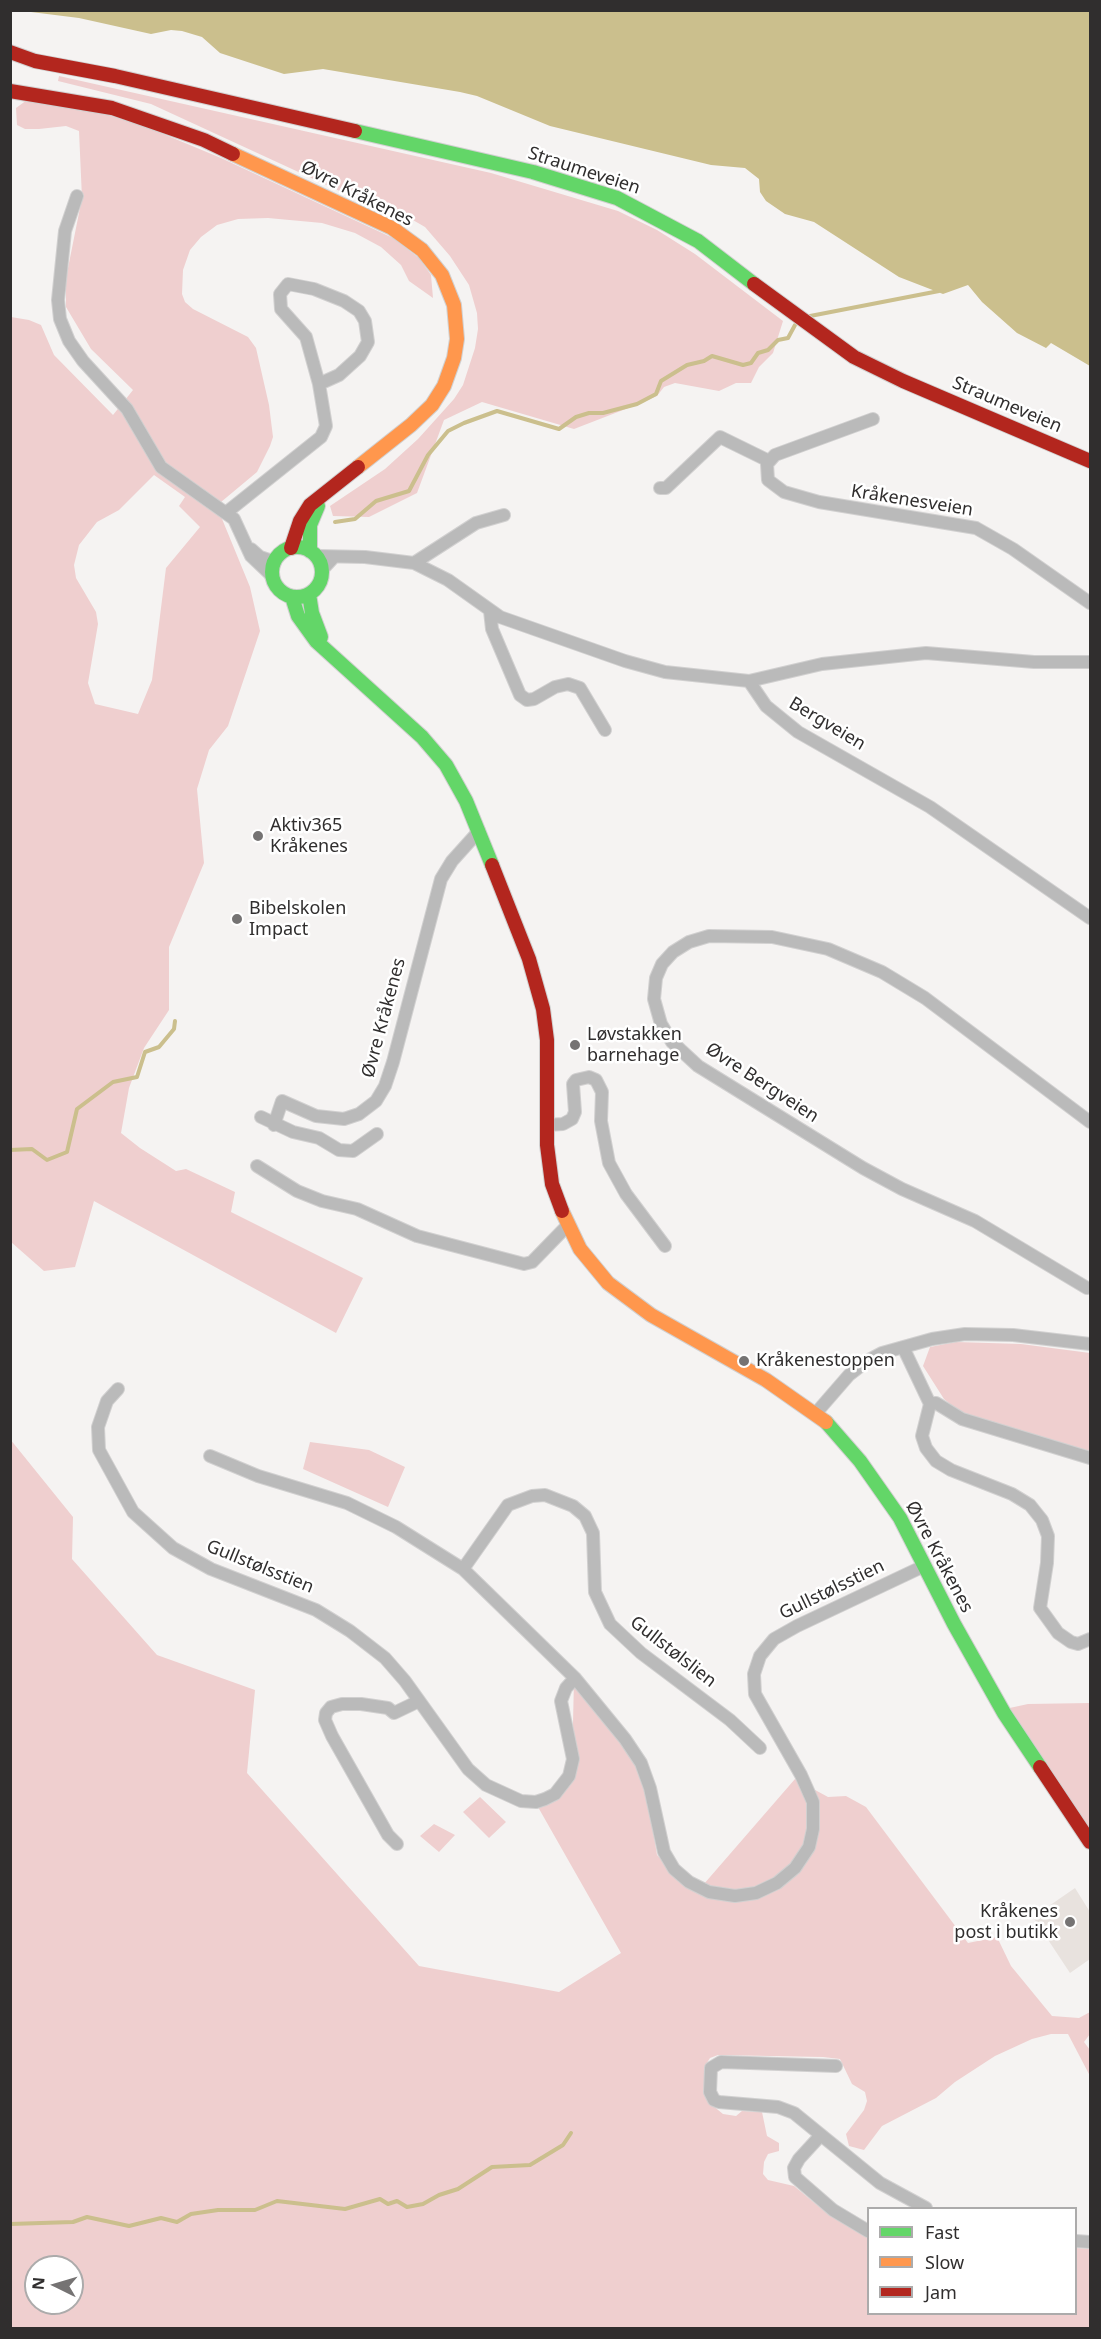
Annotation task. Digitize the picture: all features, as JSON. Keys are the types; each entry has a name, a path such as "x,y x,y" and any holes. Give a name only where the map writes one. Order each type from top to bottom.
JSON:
{"main road":[{"name":"Straumeveien","path":"10,41 116,76"},
{"name":"Straumeveien","path":"10,52 35,61 116,76 533,172 616,198 656,216 698,241 808,326 854,357 903,381 1090,460"},
{"name":"Øvre Kråkenes","path":"10,91 112,108 204,140 392,228 422,250 435,264 449,288 456,321 454,358 444,387 422,416 305,512 291,548"},
{"name":"Øvre Kråkenes","path":"313,554 310,525 323,497"},
{"path":"291,548 313,554 322,570 319,584 309,594 292,597 279,589 273,569 279,556 291,548"},
{"name":"Øvre Kråkenes","path":"309,594 317,629 330,653"},
{"name":"Øvre Kråkenes","path":"292,597 298,616 307,630 434,750 456,781 479,831 529,959 543,1009 547,1040 547,1125 552,1184 567,1226 580,1249 608,1283 651,1315 766,1380 816,1413 861,1461 900,1518 954,1624 1004,1713 1090,1842"}],"street":[{"path":"77,196 68,217 60,271 58,309 64,331 76,353 127,409 161,467 173,478 227,512 239,525 257,565 273,569"},
{"path":"227,512 321,437 326,419 320,384 306,337 298,326 283,315 281,309 280,294 288,284 315,289 344,300 359,311 365,321 368,342 360,356 339,375 320,384"},
{"path":"660,488 670,484 720,437 769,461 782,452 873,419"},
{"name":"Kråkenesveien","path":"769,461 766,468 768,480 784,492 870,513 976,528 1013,549 1090,603"},
{"path":"414,563 476,523 504,515"},
{"path":"313,554 414,563 448,580 490,611 646,667 749,681 822,664 894,655 944,654 1053,663 1090,662"},
{"path":"322,570 334,557"},
{"path":"490,611 492,629 520,695 527,699 534,699 555,687 568,684 580,688 605,730"},
{"name":"Bergveien","path":"749,681 766,706 798,732 930,807 1090,918"},
{"name":"Øvre Kråkenes","path":"274,1125 282,1101 316,1116 344,1119 359,1114 376,1101 386,1086 441,879 452,861 479,831"},
{"name":"Øvre Bergveien","path":"1087,1288 975,1221 902,1189 863,1168 705,1071 678,1048 661,1024 654,999 656,978 673,952 689,942 709,936 771,937 828,949 882,972 925,998 1090,1122"},
{"path":"547,1125 563,1124 572,1119 575,1112 573,1088 576,1080 589,1077 596,1080 602,1092 601,1121 609,1163 626,1194 665,1246"},
{"path":"261,1117 274,1125 319,1138 339,1150 352,1151 377,1134"},
{"path":"257,1166 297,1191 322,1201 357,1209 425,1239 524,1264 532,1262 567,1226"},
{"path":"816,1413 858,1368 882,1353 932,1339 965,1334 1013,1335 1090,1344"},
{"path":"903,1347 930,1404 922,1436 926,1448 936,1461 951,1470 1012,1494 1030,1505 1042,1520 1048,1536 1047,1563 1040,1608 1058,1633 1071,1642 1078,1644 1090,1639"},
{"name":"Gullstølsstien","path":"118,1389 107,1401 98,1427 99,1450 133,1512 173,1548 211,1569 316,1610 350,1631 385,1658 468,1769 486,1785 521,1801 536,1802 555,1794 568,1776 573,1760 561,1701 566,1688 575,1678 625,1739 641,1763 650,1788 664,1852 674,1869 689,1882 709,1892 735,1896 756,1893 777,1883 795,1868 809,1847 813,1829 813,1802 755,1694 754,1674 760,1656 774,1639 797,1626 924,1566"},
{"path":"930,1404 936,1403 962,1419 1090,1458"},
{"path":"210,1455 258,1476 347,1503 396,1527 462,1569 575,1678"},
{"name":"Gullstølslien","path":"462,1569 508,1505 532,1496 545,1495 573,1506 585,1516 593,1533 596,1592 610,1624 641,1653 730,1720 760,1748"},
{"path":"397,1844 388,1835 332,1736 325,1720 326,1713 332,1707 342,1704 361,1704 388,1708 394,1713 419,1701"},
{"path":"836,2066 721,2062 711,2068 710,2092 714,2100 729,2104 786,2109 880,2183 924,2207"},
{"path":"821,2135 799,2159 794,2168 795,2177 833,2210 867,2230"}],"shaded area":[{"path":"23,11 1090,11 1090,366 1051,343 1046,348 1017,333 982,302 968,285 943,294 899,277 814,222 785,214 766,201 760,192 759,179 745,168 711,165 550,126 477,96 460,92 323,69 284,74 220,53 202,37 182,31 171,30 151,34 79,18"},
{"path":"59,76 491,173 618,211 657,230 695,254 783,321 773,353 759,367 751,383 736,383 719,391 675,383 664,387 657,396 574,429 482,402 444,420 417,493 369,517 333,516 330,506 385,469 418,439 454,399 463,385 475,348 478,329 477,313 469,285 450,256 425,227 399,212 357,199 151,104 58,81"},
{"path":"27,100 102,113 149,128 221,158 393,238 419,258 431,275 433,298 409,281 401,265 381,247 355,233 322,223 268,218 238,219 217,225 201,237 190,250 183,270 182,294 185,302 193,309 248,337 256,348 269,405 273,437 270,446 257,472 221,502 220,514 250,587 260,631 228,726 209,750 197,789 204,863 169,947 169,1010 144,1048 129,1088 121,1133 176,1171 186,1169 235,1192 231,1212 363,1278 336,1333 94,1201 75,1267 44,1271 11,1242 11,317 41,325 54,355 113,415 133,390 91,349 66,307 66,278 82,198 79,131 66,126 25,129 17,125 16,108","holes":["154,475 185,497 179,506 200,527 166,568 152,680 138,714 95,704 88,683 98,624 96,612 76,578 74,565 79,545 97,522 119,510"]},
{"path":"956,1342 1021,1344 1090,1353 1090,1451 963,1415 944,1399 923,1366 930,1347"},
{"path":"10,1439 73,1517 72,1559 157,1655 255,1690 247,1773 419,1966 559,1992 621,1953 538,1807 572,1767 574,1679 643,1769 657,1855 697,1892 795,1779 828,1797 846,1796 866,1807 968,1943 997,1937 1011,1966 1052,2016 1079,2018 1090,2012 1090,2034 1084,2042 1090,2050 1090,2076 1068,2034 1051,2034 1032,2039 995,2056 955,2082 936,2098 882,2126 864,2150 849,2146 846,2134 864,2110 867,2101 865,2092 852,2084 840,2059 718,2055 710,2058 705,2066 705,2091 712,2105 723,2114 736,2116 742,2111 762,2112 767,2136 779,2143 779,2151 768,2154 764,2162 763,2174 768,2180 794,2186 828,2214 867,2236 867,2315 1077,2315 1077,2248 1090,2249 1090,2328 11,2328"},
{"path":"310,1442 369,1450 405,1467 388,1507 303,1469"},
{"path":"1090,1703 1090,1842 1005,1709 1028,1704"},
{"path":"480,1797 506,1822 489,1838 463,1812"},
{"path":"434,1824 455,1835 439,1852 420,1836"},
{"path":"1075,1888 1090,1912 1090,1959 1070,1973 1033,1917"}],"waterway":[{"path":"805,317 939,291"},
{"path":"335,522 355,519 376,501 409,491 428,455 448,431 464,423 497,411 559,429 576,417 637,404 656,394 661,381 687,365 704,361 712,356 743,365 751,363 758,353 768,350 778,340 788,338 795,325"},
{"path":"10,1150 32,1149 47,1160 67,1152 77,1109 113,1082 137,1077 145,1052 159,1047 174,1029 175,1021"},
{"path":"10,2224 73,2222 87,2217 129,2226 161,2218 177,2222 191,2214 218,2210 255,2210 277,2201 345,2209 380,2199 388,2204 397,2201 407,2207 423,2204 439,2195 458,2189 492,2167 530,2165 563,2145 571,2133"}],"traffic: fast":[{"path":"355,131 533,172 617,198 698,241 754,284"},
{"path":"310,551 310,525 318,506"},
{"path":"297,547 311,551 318,558 322,572 318,586 311,593 297,597 283,593 276,586 272,572 276,558 283,551 297,547"},
{"path":"309,594 312,613 321,637"},
{"path":"292,597 298,616 316,641 422,737 446,765 466,801 492,865"},
{"path":"826,1422 860,1461 900,1518 954,1624 1004,1713 1040,1767"}],"traffic: slow":[{"path":"233,154 392,228 422,250 442,275 454,305 457,339 454,358 444,386 432,405 411,425 358,467"},
{"path":"562,1211 580,1249 608,1283 651,1315 766,1380 826,1422"}],"traffic: jam":[{"path":"10,52 35,61 115,76 355,131"},
{"path":"10,91 112,108 204,140 233,154"},
{"path":"754,284 854,357 903,381 1090,461"},
{"path":"291,548 300,521 310,505 358,467"},
{"path":"492,865 529,959 543,1009 547,1040 547,1145 552,1184 562,1211"},
{"path":"1040,1767 1090,1842"}],"place":[{"name":"Aktiv365 Kråkenes","path":"258,836"},
{"name":"Bibelskolen Impact","path":"237,919"},
{"name":"Løvstakken barnehage","path":"575,1045"},
{"name":"Kråkenestoppen","path":"744,1361"},
{"name":"Kråkenes post i butikk","path":"1070,1922"}]}
